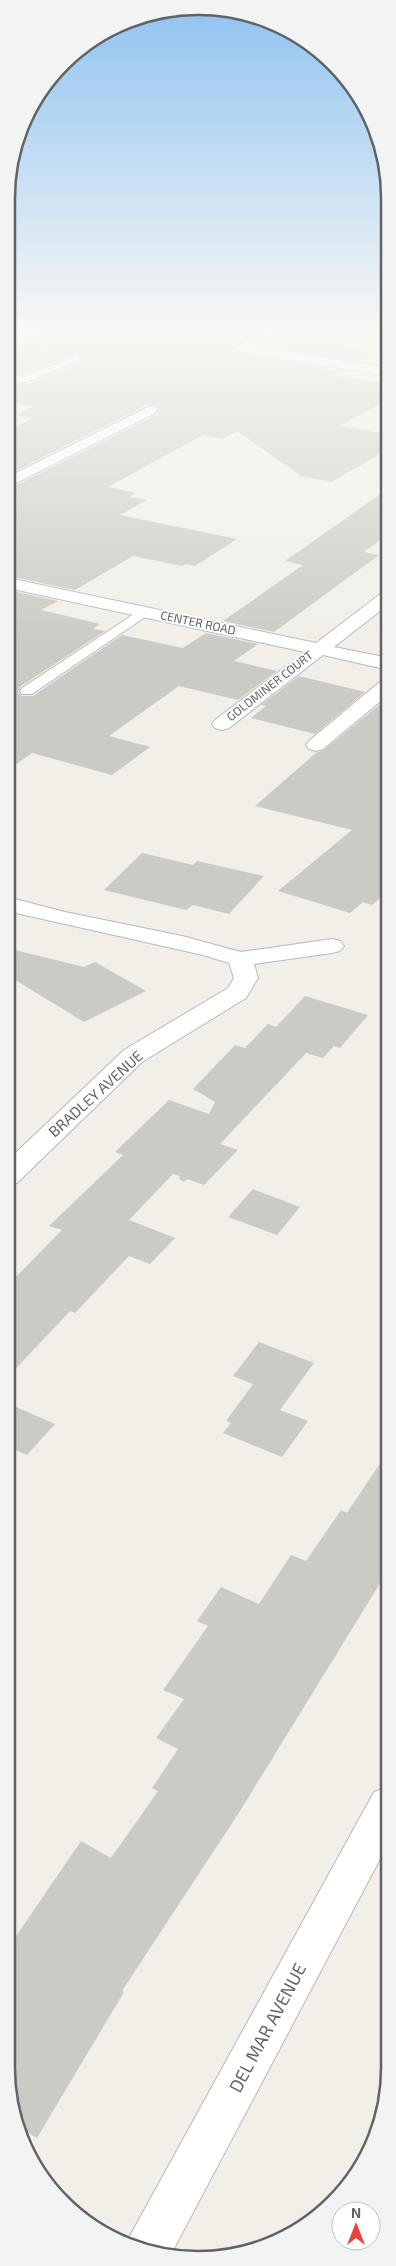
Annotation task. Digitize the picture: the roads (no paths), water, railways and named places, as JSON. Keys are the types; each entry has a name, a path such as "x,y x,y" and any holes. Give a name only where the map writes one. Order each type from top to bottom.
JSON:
{"street":[{"path":"15,479 102,435"},
{"name":"CENTER ROAD","path":"16,584 381,662"},
{"name":"GOLDMINER COURT","path":"222,724 381,602"},
{"path":"316,745 381,691"},
{"path":"15,906 40,914 182,942 240,959 332,946"},
{"name":"BRADLEY AVENUE","path":"15,1169 133,1056 238,993 246,978 240,959"},
{"name":"DEL MAR AVENUE","path":"150,2245 381,1818"}],"lane":[{"path":"27,691 143,612"}]}
